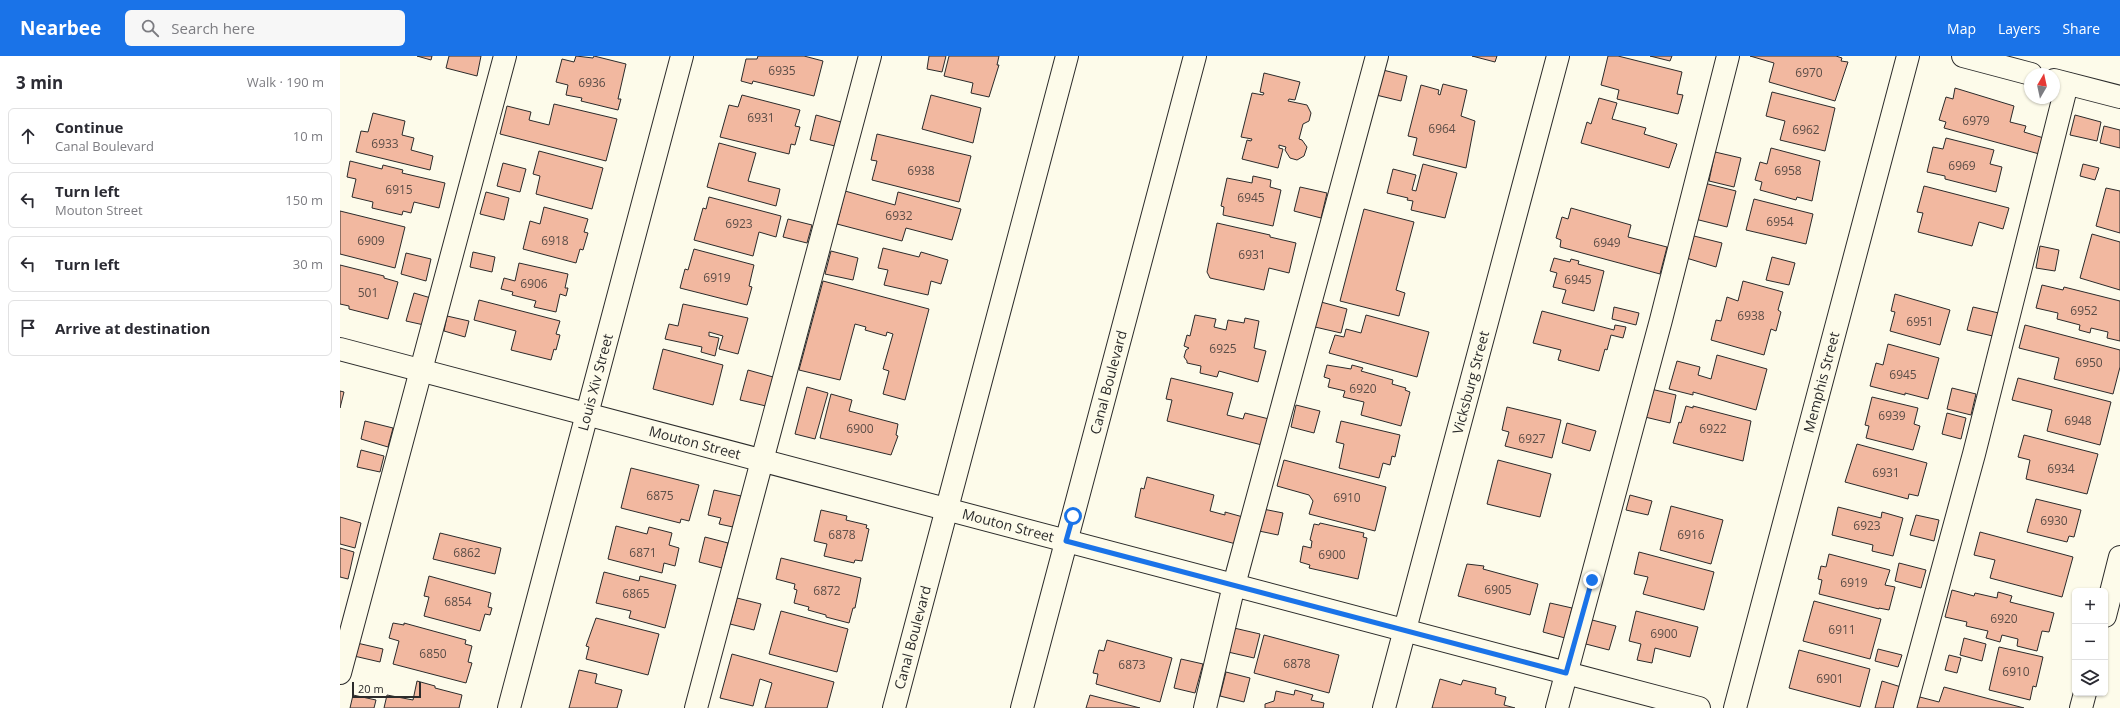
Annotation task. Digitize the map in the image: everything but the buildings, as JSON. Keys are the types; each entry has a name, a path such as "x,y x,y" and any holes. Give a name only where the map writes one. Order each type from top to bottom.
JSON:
{"street":[{"path":"340,673 505,56"},
{"name":"Louis Xiv Street","path":"509,708 682,56"},
{"path":"696,708 870,56"},
{"name":"Canal Boulevard","path":"894,708 1067,56"},
{"name":"Canal Boulevard","path":"1022,708 1195,56"},
{"path":"1205,708 1234,585 1377,56"},
{"name":"Vicksburg Street","path":"1384,708 1558,56"},
{"path":"1557,708 1661,320 1728,56"},
{"name":"Memphis Street","path":"1735,708 1908,56"},
{"path":"1963,56 2024,72"},
{"path":"1905,708 1974,454 2061,82 2120,98"},
{"name":"Mouton Street","path":"340,349 1699,708"},
{"path":"2108,604 2120,558"},
{"path":"2081,708 2084,696"}],"route":[{"path":"1073,516 1066,541 1566,673 1592,580"}]}
